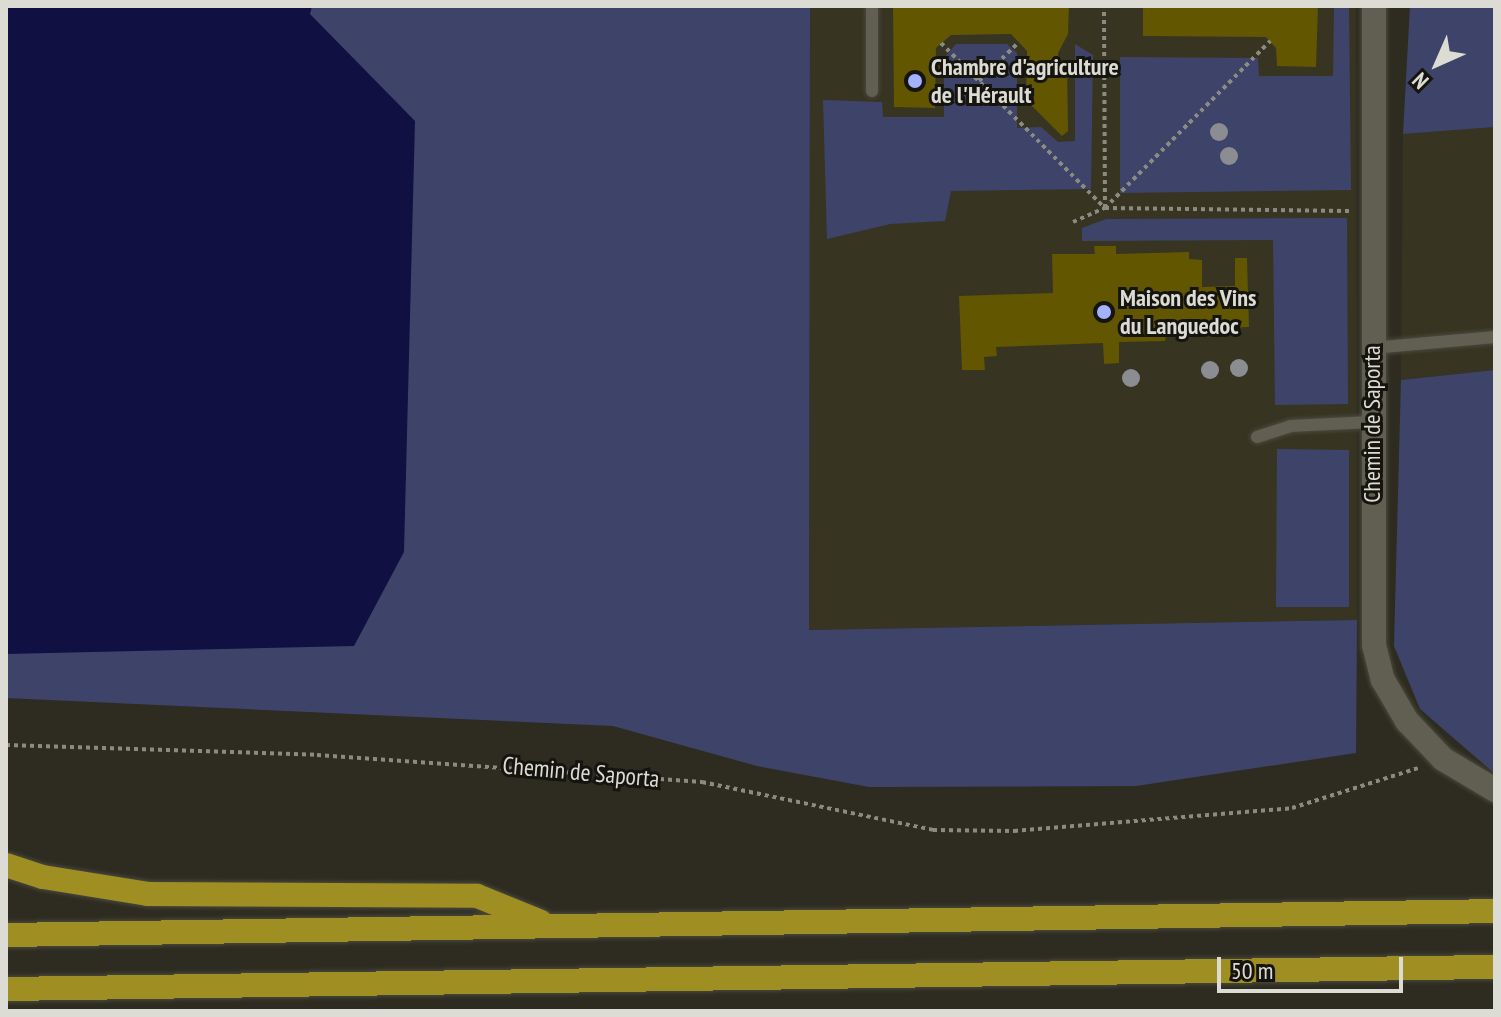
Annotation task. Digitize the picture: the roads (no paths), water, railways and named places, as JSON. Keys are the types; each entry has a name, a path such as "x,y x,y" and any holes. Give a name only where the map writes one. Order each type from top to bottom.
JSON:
{"highway":[{"path":"6,865 43,877 148,894 477,896 551,926"},
{"path":"6,935 1495,911"},
{"path":"6,989 1495,967"}],"street":[{"name":"Chemin de Saporta","path":"1374,6 1371,422 1374,645 1383,680 1407,721 1443,759 1495,790"}],"lane":[{"path":"872,6 872,91"},
{"path":"1372,348 1495,337"},
{"path":"1257,437 1290,426 1371,422"}],"place":[{"name":"Chambre d'agriculture de l'Hérault","path":"915,81"},
{"name":"Maison des Vins du Languedoc","path":"1104,312"}]}
